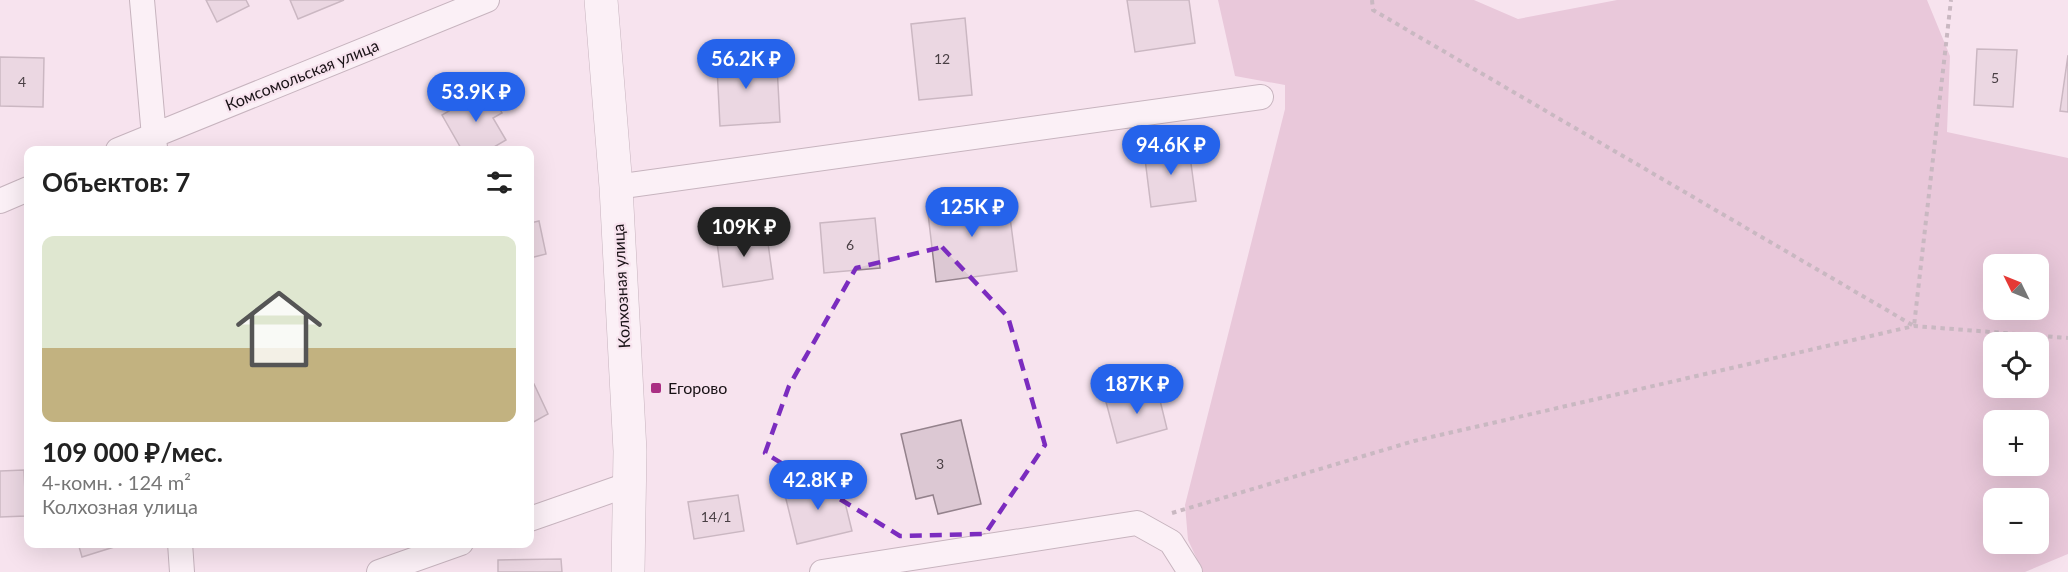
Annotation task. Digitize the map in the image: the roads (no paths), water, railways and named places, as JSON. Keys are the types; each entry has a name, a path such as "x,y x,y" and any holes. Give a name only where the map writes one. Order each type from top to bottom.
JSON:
{"main road":[{"name":"Колхозная улица","path":"601,0 616,187 630,451 628,572"}],"street":[{"path":"142,0 155,142"},
{"name":"Комсомольская улица","path":"136,146 155,142 487,0"},
{"path":"616,187 1261,97"},
{"path":"0,201 24,191"},
{"path":"534,518 630,484"},
{"path":"822,572 1137,523 1171,542 1190,572"},
{"path":"180,548 182,572"},
{"path":"379,572 447,548"}],"place":[{"name":"Егорово","path":"656,388"}]}
